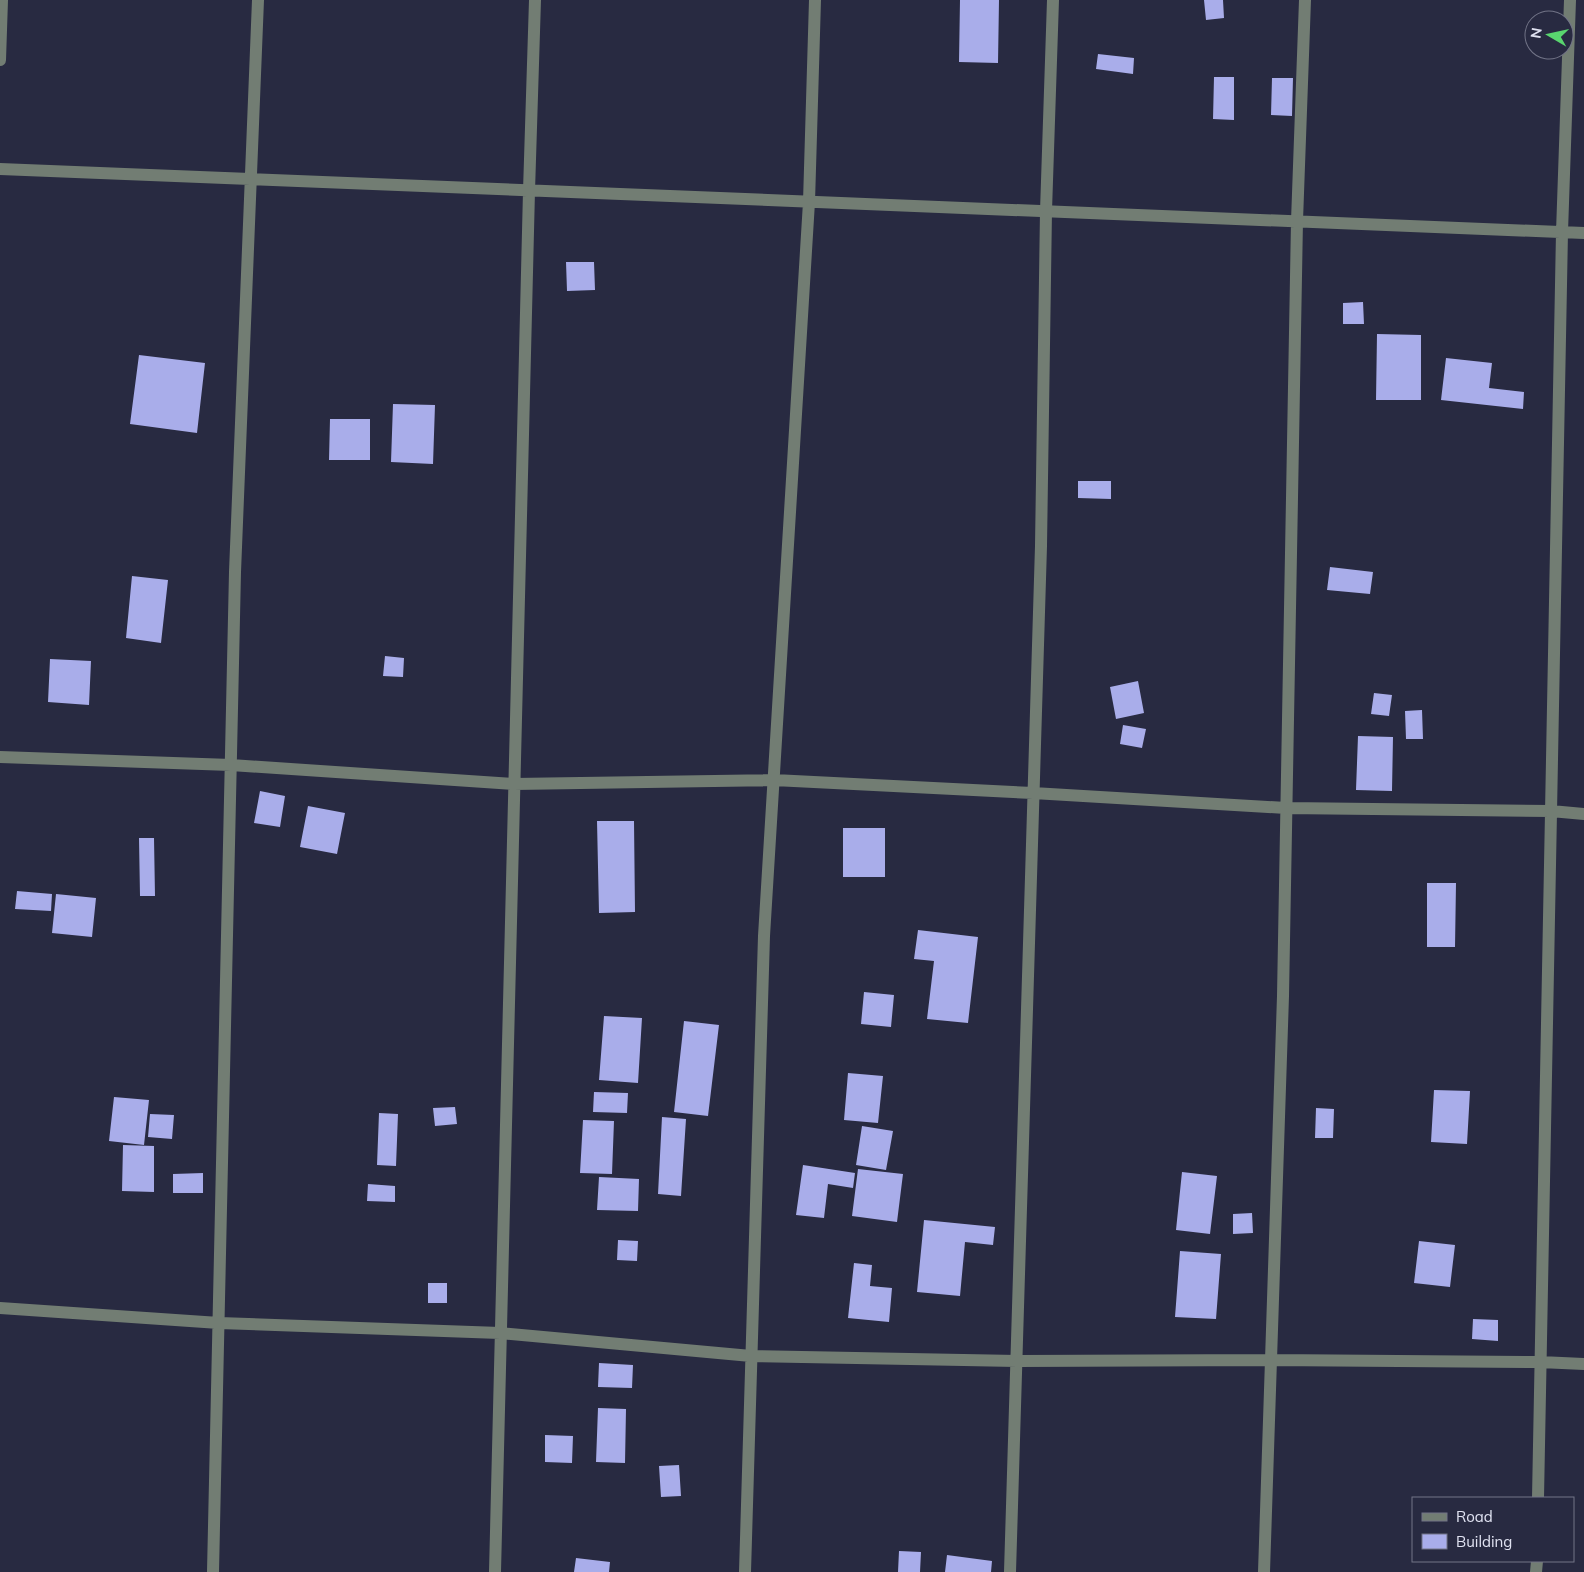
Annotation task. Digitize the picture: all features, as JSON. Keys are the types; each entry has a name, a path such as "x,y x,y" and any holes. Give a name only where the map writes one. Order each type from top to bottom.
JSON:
{"street":[{"path":"0,60 2,0"},
{"path":"213,1572 235,572 258,0"},
{"path":"495,1572 528,191 535,0"},
{"path":"745,1572 764,936 810,202 815,0"},
{"path":"1010,1572 1041,546 1046,212 1054,0"},
{"path":"1264,1572 1283,996 1297,222 1305,0"},
{"path":"1538,1497 1562,232 1570,0"},
{"path":"0,169 1584,233"},
{"path":"0,757 231,765 514,784 774,780 1286,808 1584,814"},
{"path":"0,1308 219,1324 500,1333 751,1356 1017,1361 1271,1360 1584,1364"}],"building":[{"path":"960,0 999,0 998,63 959,62"},
{"path":"1204,0 1223,0 1224,18 1206,20"},
{"path":"1098,54 1134,58 1133,74 1096,69"},
{"path":"1214,77 1234,77 1234,120 1213,119"},
{"path":"1272,78 1293,78 1292,116 1271,115"},
{"path":"566,262 594,262 595,290 567,291"},
{"path":"1363,302 1364,324 1343,324 1343,303"},
{"path":"1377,334 1421,335 1421,400 1376,400"},
{"path":"139,355 205,363 197,433 130,424"},
{"path":"1446,358 1492,363 1489,388 1524,392 1523,409 1441,400"},
{"path":"393,404 435,405 433,464 391,462"},
{"path":"330,419 370,419 370,460 329,460"},
{"path":"1078,481 1111,481 1111,499 1078,498"},
{"path":"1330,567 1373,572 1370,594 1327,590"},
{"path":"132,576 168,580 161,643 126,638"},
{"path":"385,656 404,658 403,677 383,676"},
{"path":"50,659 91,661 89,705 48,702"},
{"path":"1138,681 1144,713 1116,719 1110,687"},
{"path":"1374,693 1392,695 1389,716 1371,714"},
{"path":"1422,710 1423,739 1406,739 1405,711"},
{"path":"1123,725 1146,729 1142,748 1120,744"},
{"path":"1358,736 1393,737 1392,791 1356,790"},
{"path":"260,791 285,796 280,827 254,823"},
{"path":"308,806 345,813 337,854 300,847"},
{"path":"597,821 634,821 635,912 599,913"},
{"path":"843,828 885,828 885,877 843,877"},
{"path":"139,838 154,838 155,896 140,896"},
{"path":"1427,883 1456,883 1455,947 1427,947"},
{"path":"17,891 52,894 51,911 15,909"},
{"path":"56,894 96,898 92,937 52,933"},
{"path":"918,930 978,937 968,1023 927,1019 934,961 914,959"},
{"path":"864,992 894,995 891,1027 861,1024"},
{"path":"604,1016 642,1018 638,1083 599,1080"},
{"path":"684,1021 719,1025 708,1116 674,1112"},
{"path":"848,1073 883,1076 878,1123 844,1120"},
{"path":"1434,1090 1470,1091 1467,1144 1431,1142"},
{"path":"594,1092 628,1093 627,1113 593,1112"},
{"path":"114,1097 149,1100 144,1145 109,1141"},
{"path":"455,1107 457,1124 435,1126 433,1108"},
{"path":"1316,1108 1334,1109 1333,1138 1315,1138"},
{"path":"379,1113 398,1114 396,1166 377,1165"},
{"path":"150,1114 174,1115 172,1139 148,1137"},
{"path":"662,1117 686,1119 681,1196 658,1194"},
{"path":"583,1120 614,1121 612,1174 580,1173"},
{"path":"862,1126 893,1131 886,1170 856,1165"},
{"path":"123,1145 154,1146 154,1192 122,1191"},
{"path":"803,1165 855,1173 853,1188 828,1184 824,1218 796,1215"},
{"path":"858,1169 903,1174 897,1222 852,1216"},
{"path":"1182,1172 1217,1176 1210,1234 1176,1230"},
{"path":"203,1173 203,1193 173,1193 173,1174"},
{"path":"599,1177 639,1179 638,1211 597,1210"},
{"path":"368,1184 395,1186 395,1202 367,1201"},
{"path":"1252,1213 1253,1233 1233,1234 1233,1214"},
{"path":"924,1220 995,1227 993,1245 965,1242 960,1296 917,1292"},
{"path":"618,1240 638,1241 637,1261 617,1260"},
{"path":"1419,1241 1455,1245 1450,1287 1414,1283"},
{"path":"1180,1251 1221,1254 1216,1319 1175,1317"},
{"path":"854,1263 872,1265 870,1286 892,1288 889,1322 848,1318"},
{"path":"428,1283 447,1283 447,1303 428,1303"},
{"path":"1473,1319 1498,1320 1498,1341 1472,1339"},
{"path":"599,1363 633,1365 632,1388 598,1387"},
{"path":"598,1408 626,1409 625,1463 596,1462"},
{"path":"545,1435 573,1436 572,1463 545,1462"},
{"path":"679,1465 681,1496 661,1497 659,1466"},
{"path":"899,1551 921,1552 920,1572 898,1572"},
{"path":"947,1555 992,1561 991,1572 945,1572"},
{"path":"576,1558 610,1562 609,1572 574,1572"}]}
